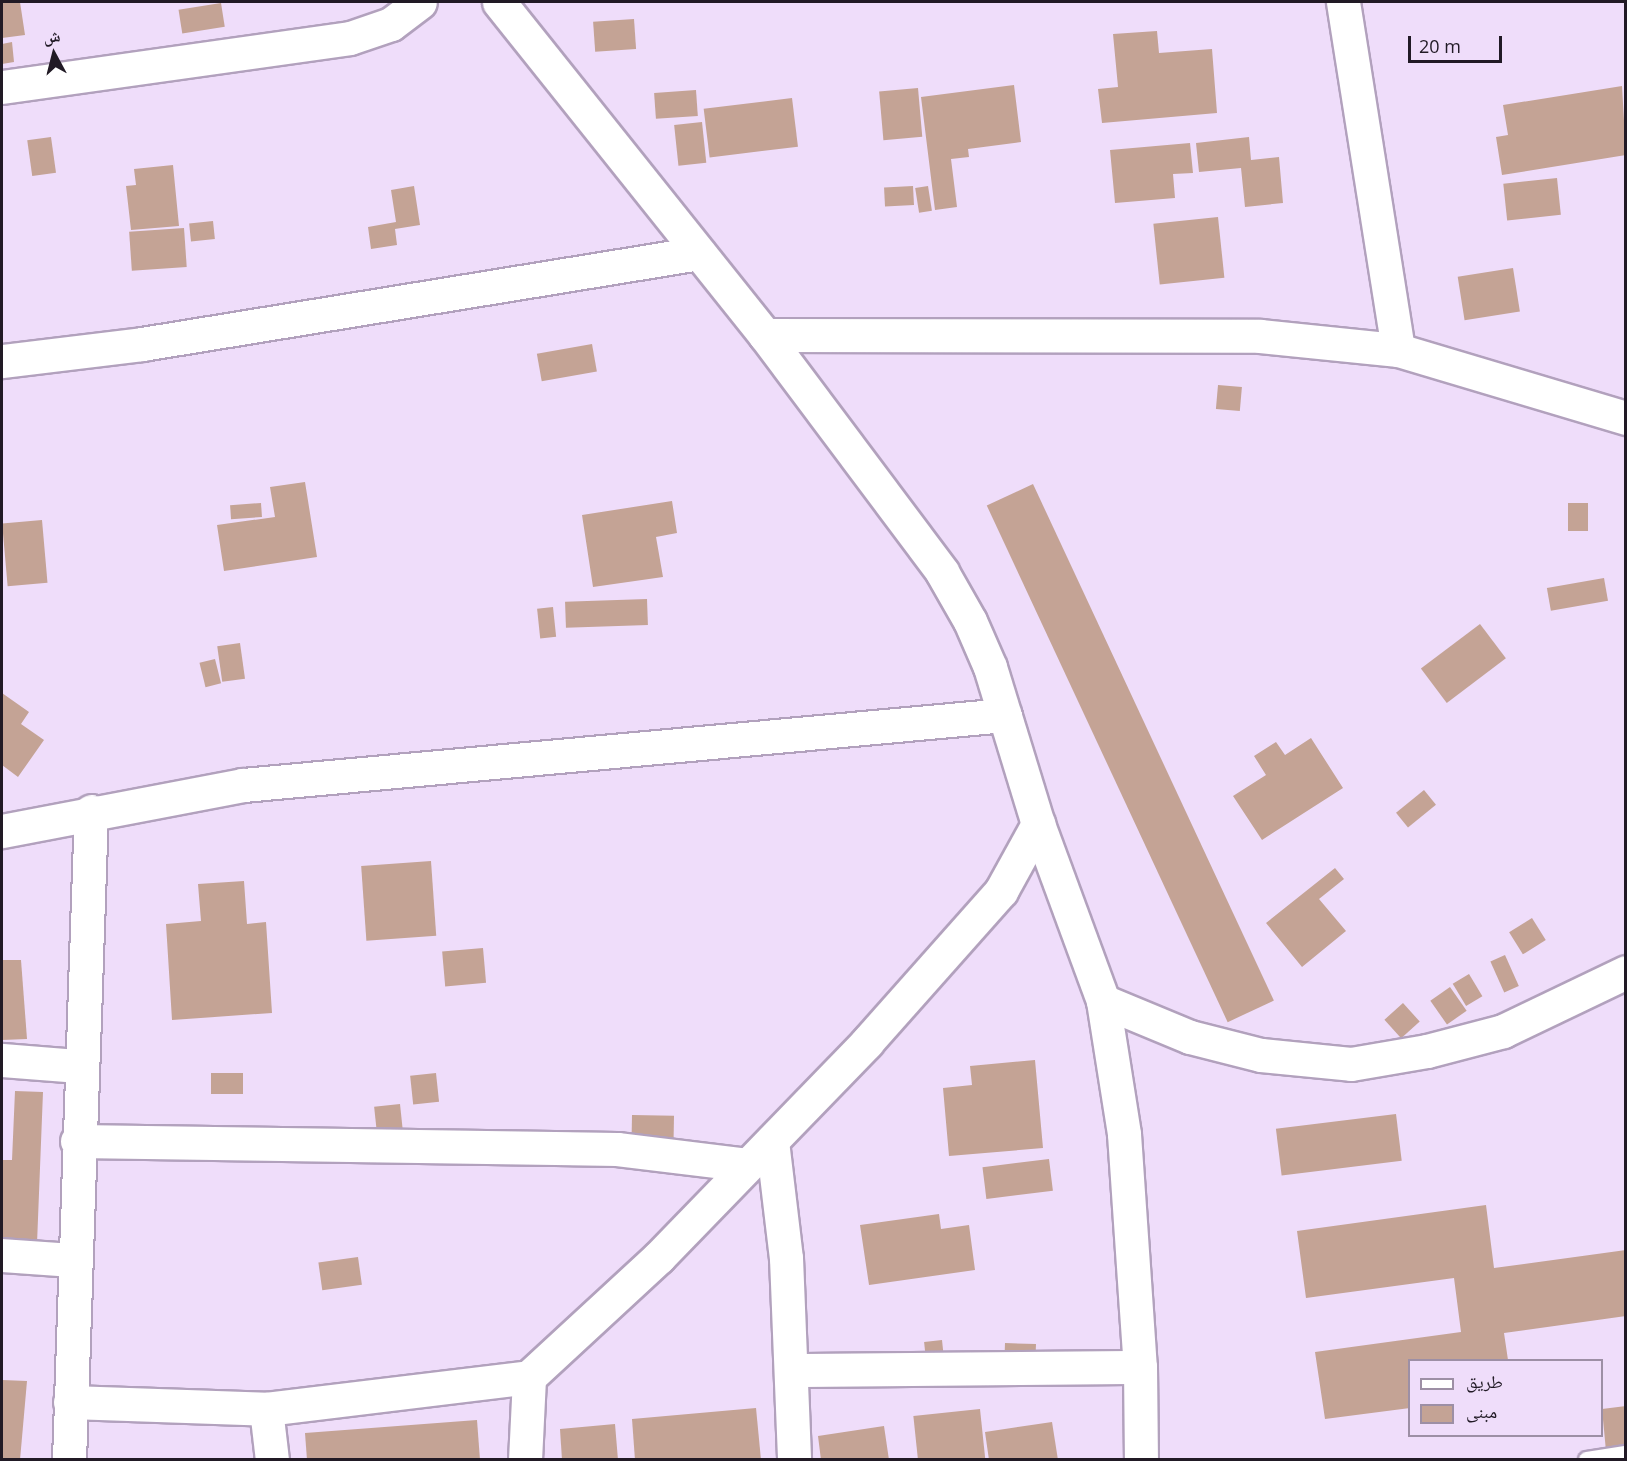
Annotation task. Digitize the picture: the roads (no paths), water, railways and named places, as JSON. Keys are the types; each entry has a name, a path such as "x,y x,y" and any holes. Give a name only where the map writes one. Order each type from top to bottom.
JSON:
{"street":[{"path":"2,87 350,38 391,24 420,2"},
{"path":"499,2 765,335 942,572 970,621 1005,715 1038,824 1103,1000 1124,1134 1140,1366 1141,1460"},
{"path":"1344,2 1398,351"},
{"path":"2,361 142,344 699,253"},
{"path":"765,335 1260,336 1398,351 1626,418"},
{"path":"2,831 91,811 243,785 414,767 1005,715"},
{"path":"69,1460 77,1141 88,955 91,811"},
{"path":"70,1402 266,1409 529,1377 659,1257 772,1141 1001,891 1038,824"},
{"path":"1103,1000 1190,1037 1261,1055 1350,1064 1427,1050 1503,1031 1626,972"},
{"path":"2,1060 80,1066"},
{"path":"77,1141 617,1149 747,1165"},
{"path":"772,1141 786,1258 794,1460"},
{"path":"2,1255 74,1260"},
{"path":"792,1370 1140,1366"},
{"path":"525,1460 529,1377"},
{"path":"266,1409 272,1460"}],"lane":[{"path":"1587,1460 1626,1454"}]}
